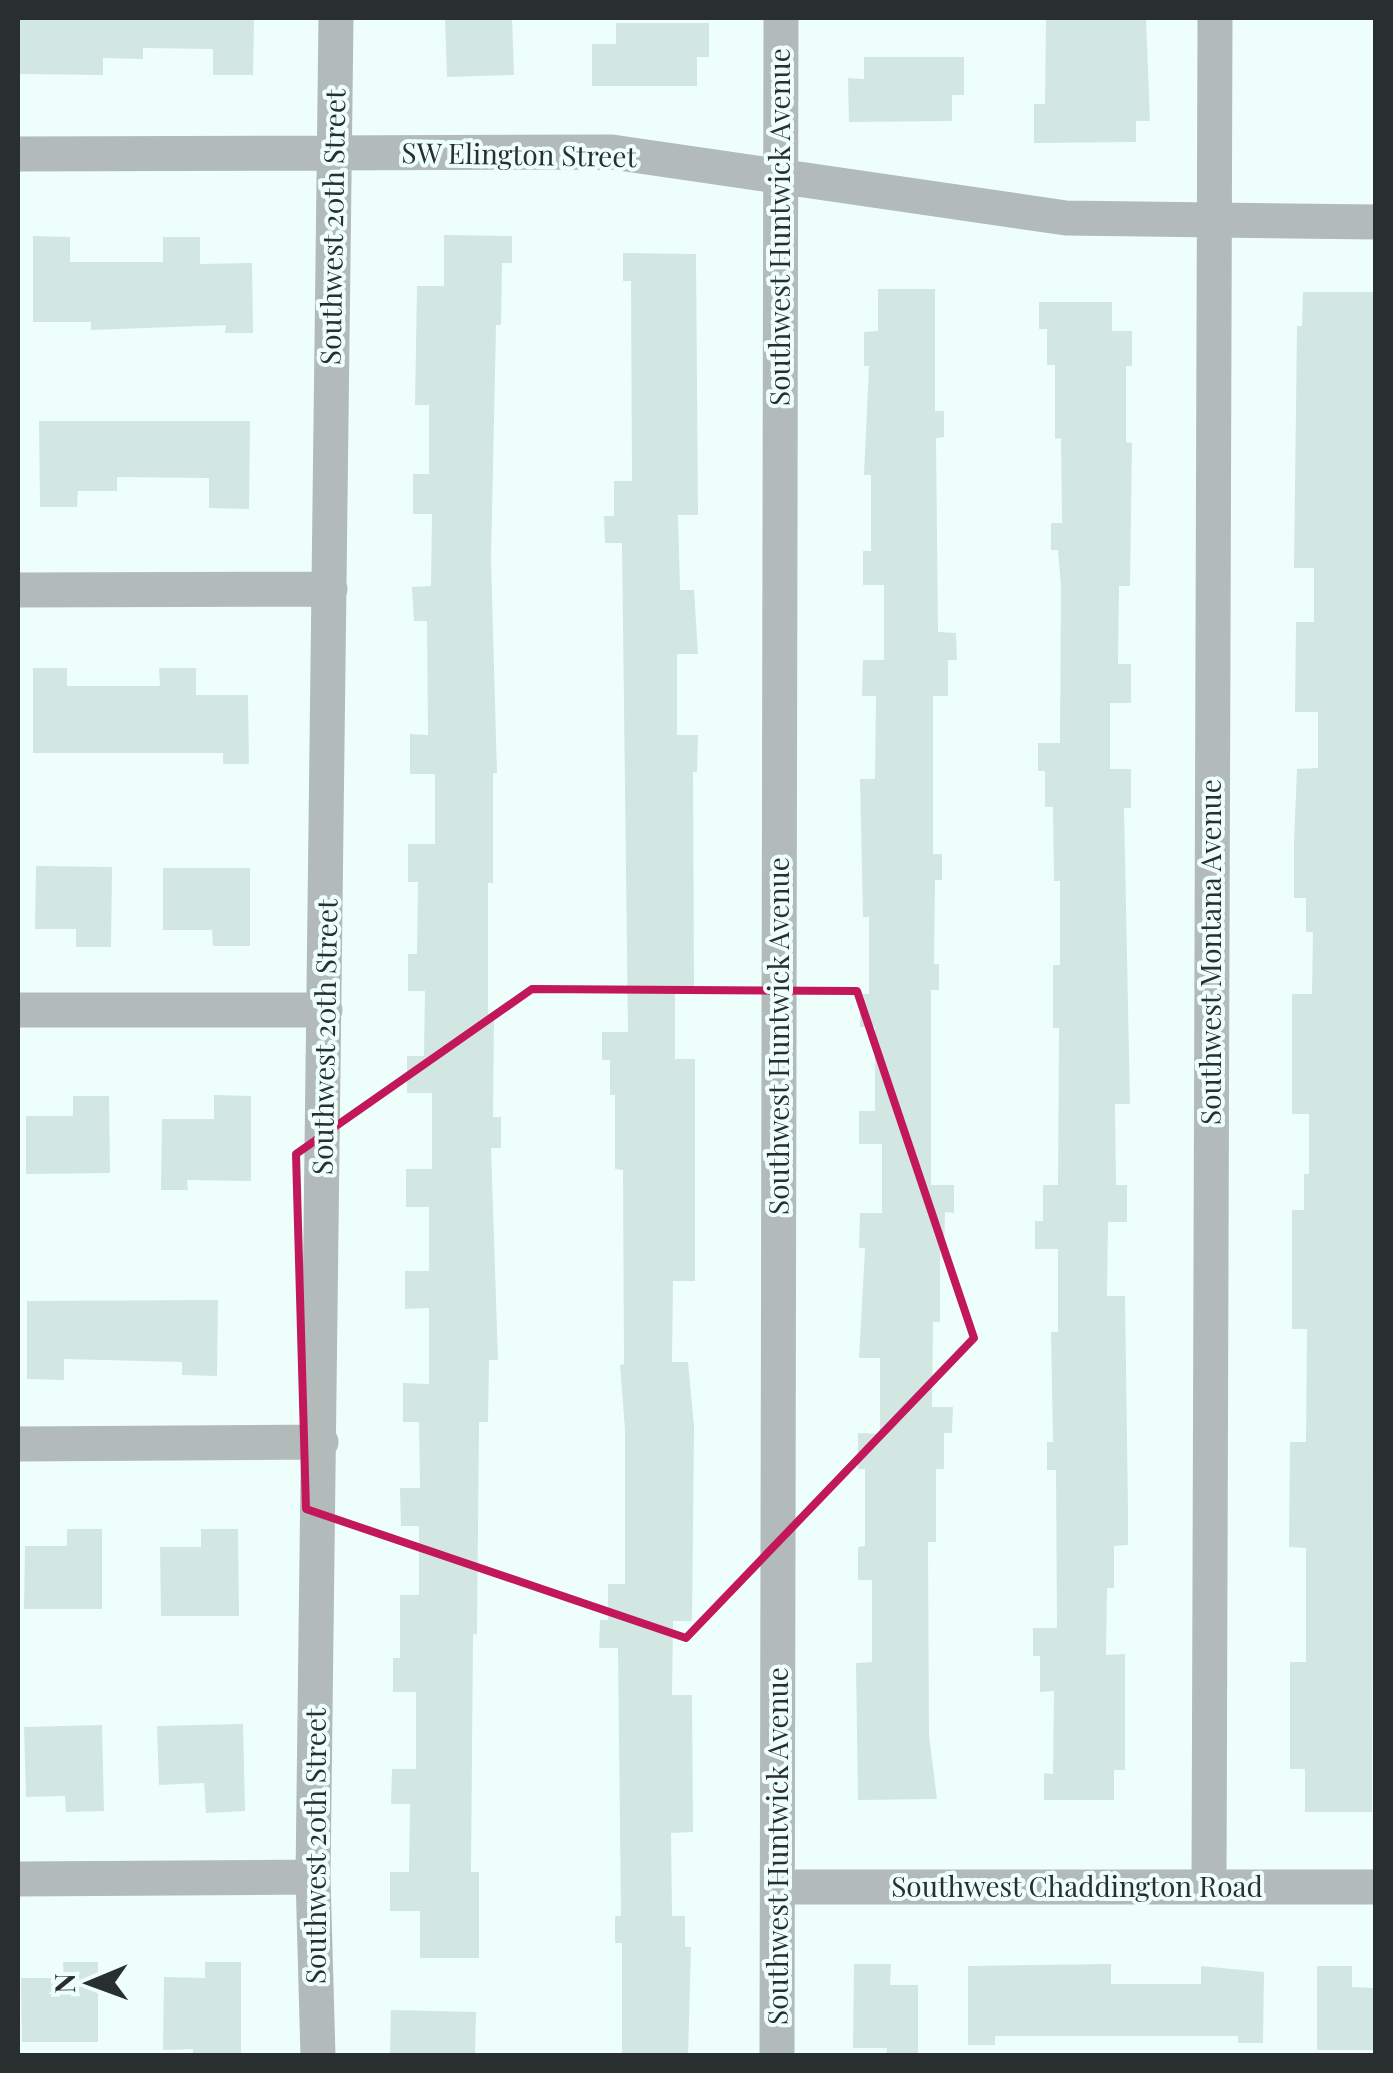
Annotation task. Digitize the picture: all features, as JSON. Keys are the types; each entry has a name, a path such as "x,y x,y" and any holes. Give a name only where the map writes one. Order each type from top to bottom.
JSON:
{"street":[{"name":"Southwest 20th Street","path":"318,2056 313,1877 336,18"},
{"name":"Southwest Huntwick Avenue","path":"778,2056 781,18"},
{"name":"Southwest Montana Avenue","path":"1209,1887 1215,18"},
{"name":"SW Elington Street","path":"18,154 612,152 1066,218 1376,222"},
{"path":"18,590 330,589"},
{"path":"18,1010 325,1010"},
{"path":"18,1444 321,1442"},
{"path":"18,1879 313,1877"},
{"name":"Southwest Chaddington Road","path":"778,1886 1376,1888"}],"highlighted area":[{"path":"532,989 857,991 974,1338 686,1638 306,1509 296,1154"}],"building":[{"path":"18,18 254,18 253,75 213,75 213,49 143,48 143,59 103,58 103,75 18,74"},
{"path":"445,18 512,18 514,75 447,77"},
{"path":"1046,18 1146,18 1150,121 1136,121 1136,142 1034,143 1034,104 1045,104"},
{"path":"616,23 709,23 709,57 697,57 697,86 592,86 592,44 616,44"},
{"path":"864,57 964,57 964,95 952,95 952,121 849,122 848,78 864,79"},
{"path":"444,235 512,236 512,263 502,263 501,325 496,325 491,560 497,773 493,773 493,883 488,883 488,1015 494,1015 493,1117 501,1117 501,1148 491,1148 498,1360 489,1360 488,1422 479,1422 477,1634 473,1634 471,1872 479,1872 479,1958 420,1958 420,1911 390,1911 390,1872 409,1872 410,1804 391,1804 392,1769 416,1769 416,1692 393,1692 393,1658 400,1658 400,1595 419,1595 419,1526 401,1526 400,1488 420,1488 419,1422 403,1422 403,1383 429,1384 429,1308 405,1309 405,1271 429,1271 429,1207 406,1207 406,1169 432,1169 432,1093 407,1093 407,1056 424,1056 425,991 408,991 408,954 417,954 418,882 408,882 408,844 435,844 435,774 410,774 410,734 428,735 427,621 414,621 412,587 431,586 432,514 413,514 413,474 429,474 429,405 415,405 417,286 444,286"},
{"path":"33,236 70,237 70,262 163,262 163,237 200,237 200,264 252,263 253,333 225,333 226,325 91,330 91,322 33,322"},
{"path":"623,253 696,254 698,515 678,515 680,590 694,590 698,654 677,654 677,735 698,735 697,772 693,772 694,989 675,989 675,1059 695,1059 695,1281 673,1281 672,1362 688,1362 694,1426 692,1621 673,1621 672,1695 692,1695 693,1832 671,1833 672,1916 685,1916 685,1947 691,1947 688,2056 622,2056 622,1943 615,1943 615,1916 621,1916 618,1648 599,1648 600,1620 608,1620 608,1584 625,1584 625,1429 620,1365 624,1364 623,1170 615,1169 615,1095 610,1095 610,1060 602,1060 602,1032 628,1032 622,543 605,543 604,516 614,516 614,481 632,481 631,281 623,281"},
{"path":"878,289 935,289 935,411 944,411 944,437 936,438 938,632 956,633 957,660 948,660 948,696 933,696 933,854 942,854 942,880 935,880 934,964 939,964 939,990 931,990 931,1185 954,1185 954,1213 945,1212 944,1249 940,1248 940,1322 933,1322 932,1407 953,1407 952,1433 944,1433 944,1469 936,1469 936,1542 928,1542 929,1736 937,1799 858,1800 856,1663 872,1662 872,1580 858,1580 858,1547 865,1546 865,1469 858,1469 858,1433 880,1434 880,1358 859,1358 865,1248 859,1248 860,1213 882,1213 882,1144 859,1144 859,1111 875,1111 875,1027 860,1027 860,994 869,994 869,917 863,917 860,779 875,779 876,696 862,696 863,660 884,660 884,585 863,585 863,551 871,551 871,475 864,475 869,366 864,366 864,332 878,331"},
{"path":"1303,292 1376,292 1372,1812 1305,1812 1305,1769 1290,1769 1290,1662 1306,1662 1306,1548 1289,1547 1290,1442 1306,1442 1307,1329 1292,1329 1292,1210 1304,1210 1304,1174 1309,1174 1309,1114 1292,1114 1292,994 1312,994 1313,932 1306,932 1306,898 1294,898 1294,843 1297,769 1318,768 1318,712 1295,712 1296,622 1314,622 1314,568 1294,568 1297,326 1302,326"},
{"path":"1039,302 1112,302 1112,331 1132,331 1132,366 1126,366 1126,442 1132,443 1130,586 1119,586 1118,664 1131,664 1131,703 1110,703 1110,769 1131,769 1131,808 1124,808 1130,1104 1115,1104 1116,1185 1127,1185 1127,1222 1108,1222 1107,1296 1125,1296 1128,1510 1128,1545 1114,1546 1114,1588 1107,1588 1106,1655 1125,1654 1125,1770 1114,1770 1114,1800 1044,1800 1044,1773 1053,1774 1054,1691 1040,1692 1040,1656 1033,1656 1033,1628 1057,1628 1056,1470 1047,1470 1047,1442 1053,1442 1051,1332 1058,1332 1058,1249 1035,1249 1035,1221 1043,1221 1043,1185 1058,1185 1059,1028 1053,1028 1053,965 1060,965 1060,881 1054,881 1053,807 1045,807 1045,771 1038,771 1038,743 1060,743 1061,587 1058,550 1051,550 1051,523 1062,523 1061,438 1055,439 1055,365 1047,365 1047,329 1039,329"},
{"path":"39,421 250,421 249,509 209,508 209,478 117,477 117,491 78,491 77,507 40,507"},
{"path":"33,668 67,668 67,686 160,686 159,668 196,668 196,695 248,695 249,764 223,764 223,753 33,753"},
{"path":"36,866 112,867 111,947 76,947 76,929 35,929"},
{"path":"163,868 250,868 250,946 213,946 212,930 163,930"},
{"path":"214,1095 251,1096 251,1181 187,1180 188,1190 161,1190 162,1119 214,1119"},
{"path":"73,1096 109,1096 110,1173 26,1174 26,1116 73,1116"},
{"path":"218,1300 217,1376 182,1375 182,1362 64,1359 64,1380 27,1379 27,1301"},
{"path":"67,1529 102,1529 102,1609 24,1609 25,1546 67,1546"},
{"path":"201,1529 238,1529 239,1616 161,1616 160,1547 201,1547"},
{"path":"243,1724 245,1811 206,1813 204,1783 159,1785 157,1726"},
{"path":"102,1725 104,1811 66,1812 65,1796 26,1797 24,1727"},
{"path":"63,1962 98,1962 98,2042 22,2042 21,1978 64,1978"},
{"path":"205,1962 241,1962 241,2056 193,2056 193,2049 163,2050 164,1977 205,1978"},
{"path":"854,1964 891,1964 890,1985 918,1985 918,2056 886,2056 887,2048 853,2048"},
{"path":"1111,1964 1111,1984 1201,1984 1201,1966 1264,1972 1263,2043 1238,2043 1238,2036 995,2036 995,2045 968,2045 968,1966"},
{"path":"1317,1966 1352,1966 1352,1987 1376,1988 1376,2050 1317,2050"},
{"path":"391,2010 476,2012 475,2056 390,2056"}]}
